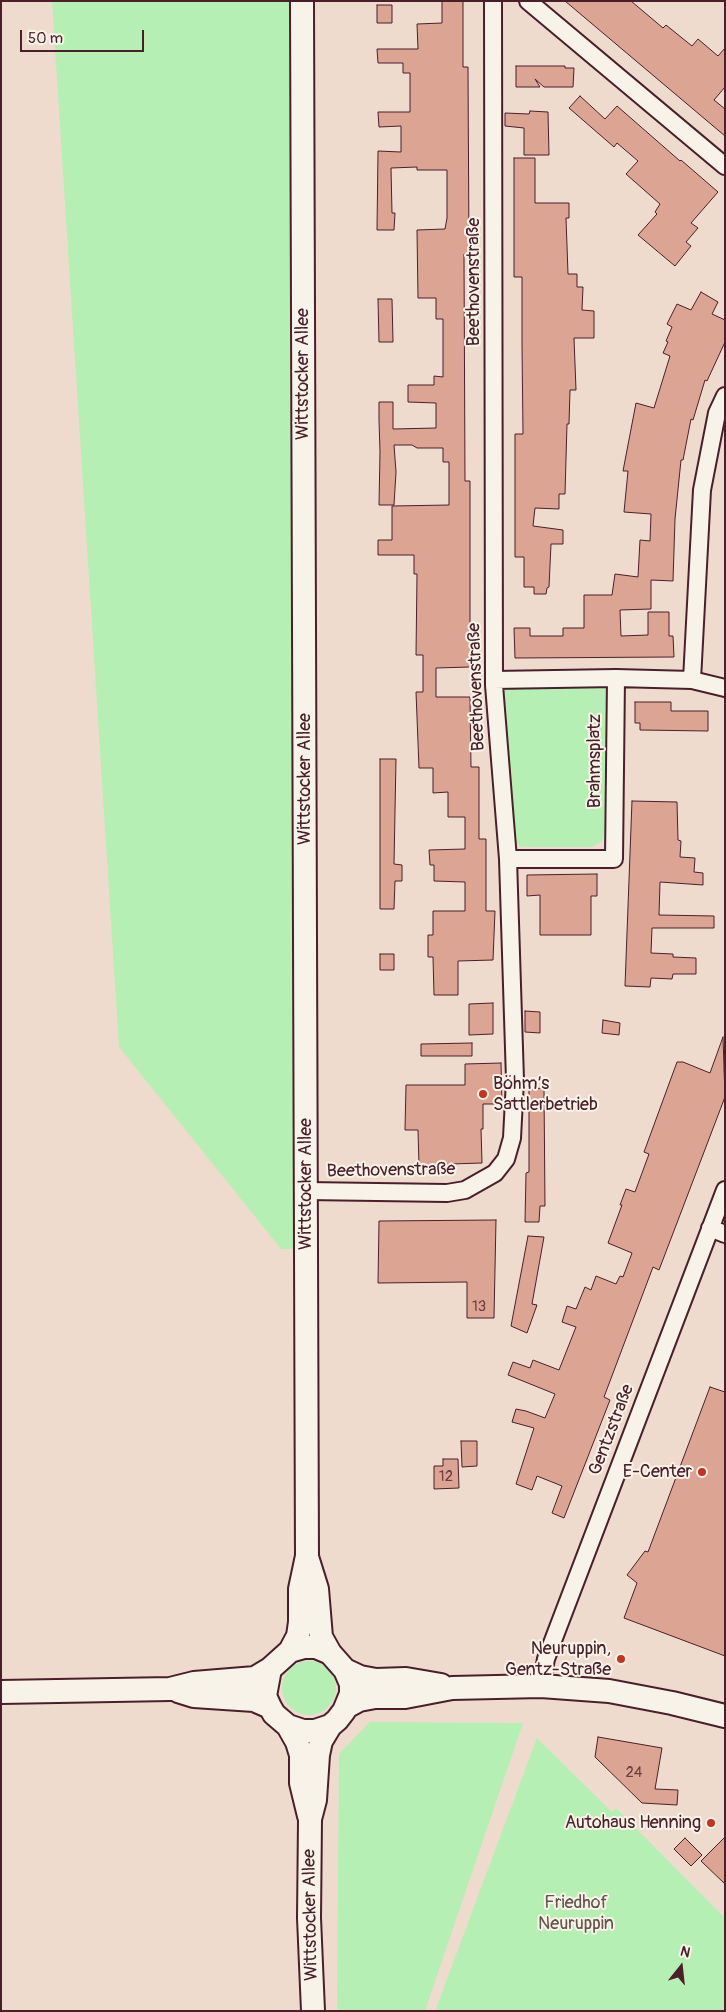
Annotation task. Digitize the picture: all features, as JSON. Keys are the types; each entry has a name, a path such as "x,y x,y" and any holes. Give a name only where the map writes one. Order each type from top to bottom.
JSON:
{"main road":[{"name":"Wittstocker Allee","path":"302,1 307,1556 317,1589 321,1637 330,1653 345,1670 351,1684 351,1694 346,1706 321,1741 315,1800 310,1819 309,1918 313,2011"},
{"path":"1,1692 170,1689 203,1682 255,1678 270,1669 290,1651 298,1636 300,1589 307,1556"},
{"path":"290,1651 304,1647 316,1647 330,1653"},
{"path":"270,1669 265,1696 270,1708"},
{"path":"345,1670 360,1677 376,1680 406,1679 452,1688"},
{"path":"346,1706 367,1698 405,1697 452,1688 541,1686 609,1691 672,1703 725,1716"},
{"path":"170,1689 194,1696 254,1700 270,1708"},
{"name":"Wittstocker Allee","path":"270,1708 288,1726 297,1742 301,1755 301,1783 310,1819"},
{"path":"288,1726 303,1731 316,1731 330,1726"}],"street":[{"name":"Beethovenstraße","path":"306,1191 447,1193 465,1190 495,1173 506,1159 512,1143 515,1080 508,859 494,680 493,1"},
{"path":"528,1 725,166"},
{"path":"692,680 702,490 716,412 725,396"},
{"path":"494,680 616,678 692,680 725,688"},
{"name":"Brahmsplatz","path":"508,859 614,859 616,678"},
{"name":"Gentzstraße","path":"541,1686 546,1659 717,1231 725,1190"}],"green space":[{"path":"52,1 294,1 298,1249 281,1249 119,1047"},
{"path":"596,684 605,686 609,694 607,830 602,841 592,847 522,847 513,839 501,694 504,688"},
{"path":"304,1661 314,1661 324,1665 332,1673 336,1688 332,1703 324,1711 314,1715 304,1715 294,1711 286,1703 282,1693 282,1683 286,1673 294,1665"},
{"path":"370,1722 523,1723 425,2011 337,2011 339,1754"},
{"name":"Friedhof Neuruppin","path":"537,1738 612,1812 616,1808 725,1918 725,2011 435,2011"}],"building":[{"path":"442,1 463,1 463,67 468,67 469,254 464,254 465,481 470,481 470,667 436,668 436,697 470,697 471,767 479,767 479,839 486,839 486,911 495,911 493,960 458,961 458,995 434,995 433,957 428,957 428,935 433,935 433,911 465,911 465,882 434,881 434,865 430,865 429,850 465,849 465,817 448,817 448,792 433,793 433,768 419,768 416,692 423,692 423,655 416,655 417,574 414,574 414,555 378,555 378,540 392,540 392,506 449,505 449,462 443,462 443,448 417,448 412,445 394,445 396,472 394,505 379,505 379,402 393,402 393,429 436,428 436,403 408,402 408,385 434,385 434,376 443,377 443,319 436,319 436,298 418,298 417,230 445,229 447,218 447,170 417,170 417,167 391,168 392,213 395,213 394,230 377,230 378,151 401,152 401,126 379,127 378,112 410,112 410,73 403,73 403,63 378,63 377,49 418,49 417,24 442,23"},
{"path":"565,1 631,1 663,28 666,25 692,46 698,39 718,56 725,48 725,87 714,100 725,109 725,136"},
{"path":"377,5 392,5 392,23 377,23"},
{"path":"516,66 565,66 565,68 574,68 573,87 544,87 535,79 540,87 516,87"},
{"path":"580,96 605,119 617,106 718,192 691,223 698,228 686,242 691,246 675,266 638,235 657,214 655,212 660,204 626,174 638,161 617,143 614,147 569,108"},
{"path":"530,111 548,112 549,155 524,155 524,128 505,126 505,113 529,114"},
{"path":"514,158 535,158 535,203 569,203 569,218 566,218 568,274 577,274 577,287 583,287 582,310 594,311 594,338 574,338 576,390 570,390 565,494 559,494 559,509 535,508 533,526 563,530 563,544 551,544 549,587 546,594 534,594 534,587 524,587 524,557 515,557 515,434 523,434 522,277 514,277"},
{"path":"701,292 718,302 712,314 725,320 725,342 707,381 705,380 693,420 691,419 683,460 681,460 675,519 673,581 651,580 651,609 620,610 621,636 648,635 648,612 669,612 669,636 673,636 674,657 515,658 514,628 530,628 530,636 563,636 563,628 584,628 584,595 612,595 615,574 638,577 640,540 650,541 651,514 624,512 628,471 623,471 636,403 654,408 670,356 663,353 672,327 667,324 677,304 691,310"},
{"path":"378,299 392,299 393,342 379,342"},
{"path":"635,702 671,702 671,711 708,711 708,731 640,730 640,723 635,723"},
{"path":"380,759 396,759 394,864 402,865 402,881 395,881 394,909 380,909"},
{"path":"632,801 677,802 678,840 681,841 680,857 695,858 694,872 703,873 703,885 660,882 659,915 714,916 714,928 652,928 651,953 673,954 673,957 696,958 696,974 673,974 672,979 651,978 650,987 625,986"},
{"path":"597,874 597,896 591,896 591,935 540,935 540,895 527,896 527,875"},
{"path":"380,954 394,954 394,970 380,970"},
{"path":"493,1003 493,1034 469,1035 469,1004"},
{"path":"525,1011 540,1012 540,1033 525,1032"},
{"path":"603,1020 620,1023 619,1035 602,1033"},
{"path":"723,1037 725,1097 659,1270 653,1267 604,1397 610,1400 564,1518 552,1513 562,1486 537,1476 532,1490 516,1484 534,1428 512,1422 516,1409 545,1418 555,1394 508,1375 513,1362 530,1368 533,1360 559,1370 576,1327 562,1322 567,1306 576,1309 585,1287 591,1290 596,1276 616,1284 620,1276 623,1277 632,1253 608,1243 626,1189 635,1192 649,1154 644,1152 677,1062 683,1062 710,1073"},
{"path":"472,1043 472,1056 421,1056 421,1044"},
{"path":"501,1063 502,1104 483,1104 483,1129 481,1129 482,1163 419,1165 418,1130 405,1130 406,1085 465,1085 465,1064"},
{"path":"544,1088 545,1206 540,1206 539,1222 525,1222 526,1173 529,1172 529,1089"},
{"path":"496,1220 494,1318 467,1318 467,1282 378,1283 379,1221"},
{"path":"528,1236 544,1237 532,1304 537,1305 527,1333 511,1326"},
{"name":"E-Center","path":"710,1387 725,1392 725,1656 624,1618 637,1583 627,1575 645,1551 648,1552"},
{"path":"461,1441 477,1441 477,1466 462,1467"},
{"path":"443,1459 458,1459 459,1488 434,1489 434,1466 443,1466"},
{"path":"598,1737 662,1748 655,1789 678,1790 677,1805 642,1803 595,1757"},
{"path":"725,1837 725,1884 701,1861"},
{"path":"685,1838 702,1855 691,1866 674,1849"}],"place":[{"name":"Böhm’s Sattlerbetrieb","path":"483,1094"},
{"name":"E-Center","path":"702,1472"},
{"name":"Neuruppin, Gentz-Straße","path":"621,1659"},
{"name":"Autohaus Henning","path":"711,1823"}]}
